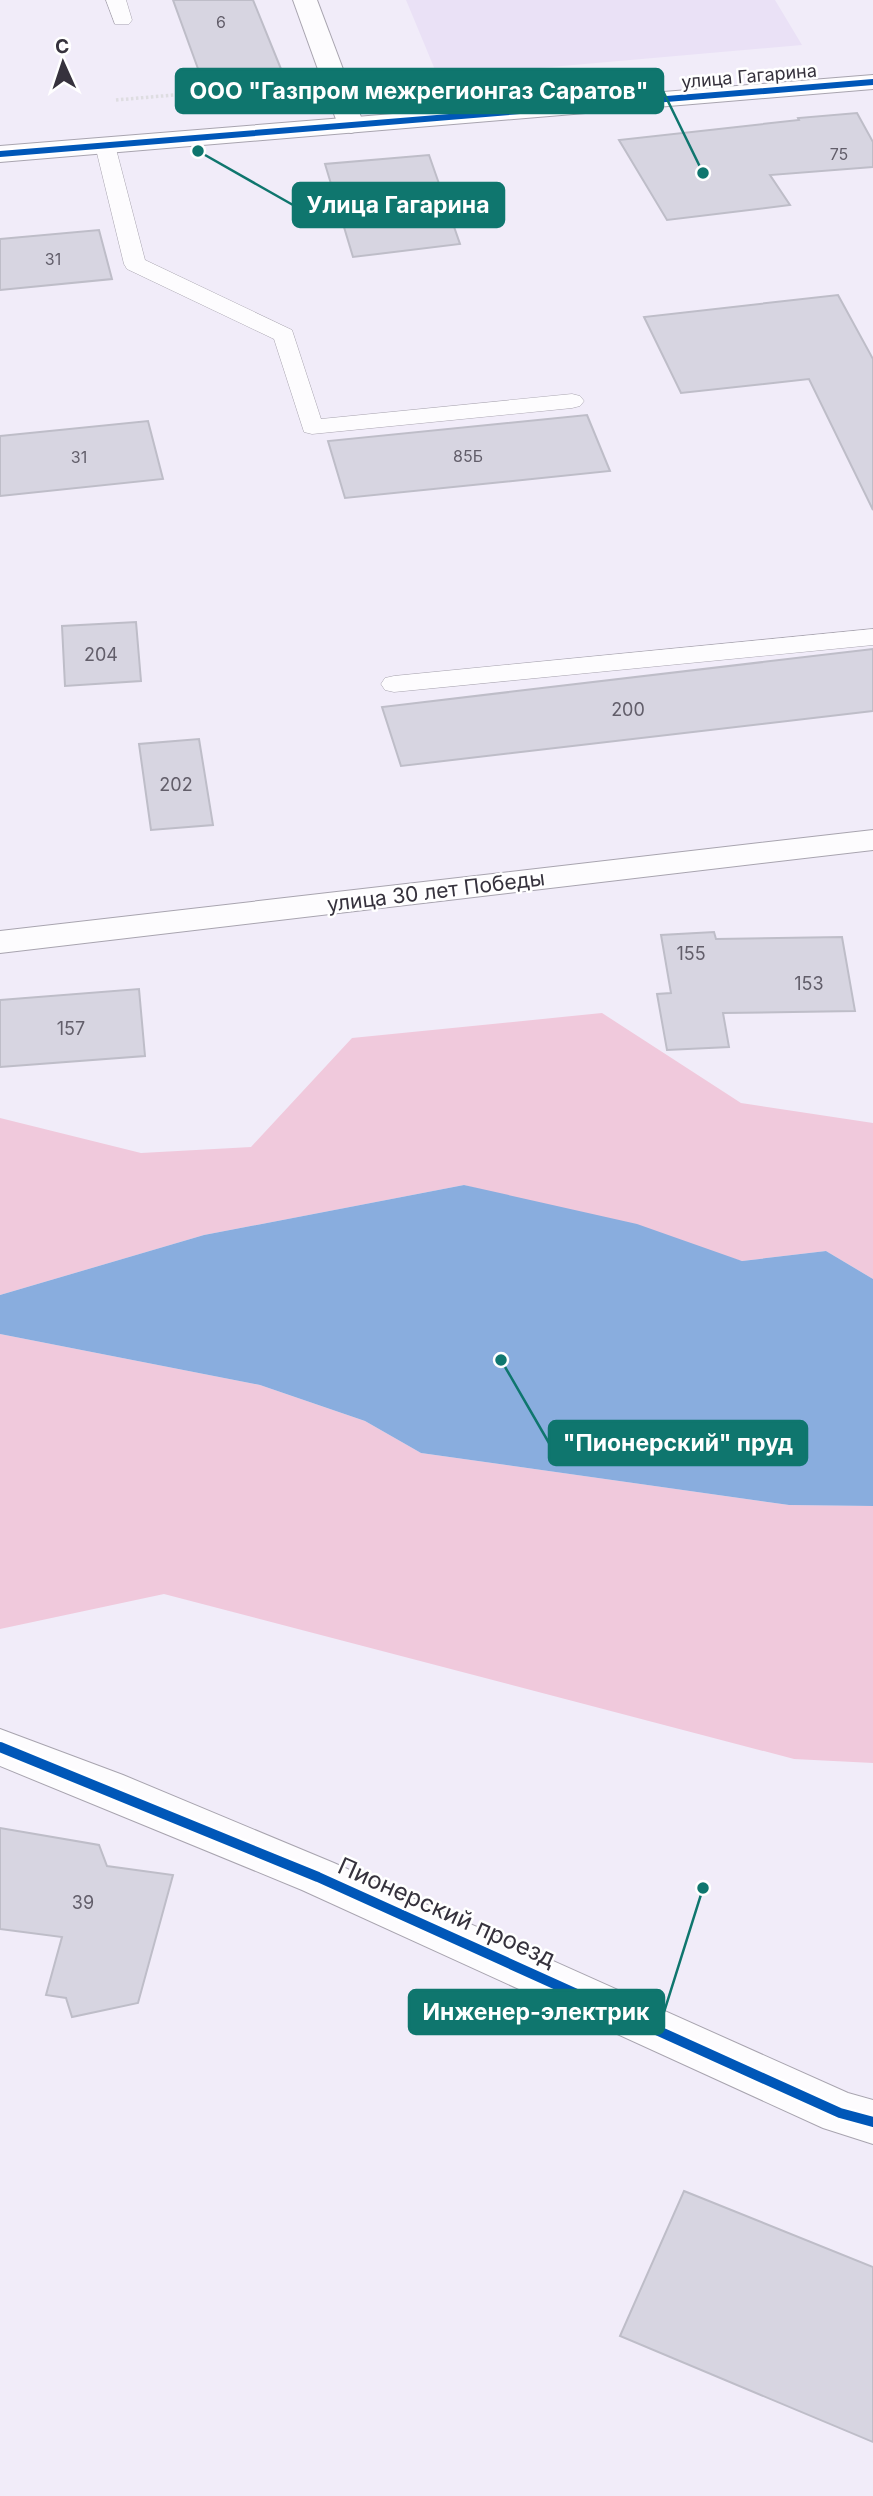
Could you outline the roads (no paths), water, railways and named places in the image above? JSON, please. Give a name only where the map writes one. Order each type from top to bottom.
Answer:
[{"type":"street","points":[[305,0],[351,125]]},
{"type":"street","name":"улица Гагарина","points":[[0,154],[873,82]]},
{"type":"street","name":"улица 30 лет Победы","points":[[0,942],[873,840]]},
{"type":"street","name":"Пионерский проезд","points":[[0,1747],[124,1794],[349,1888],[840,2113],[873,2122]]},
{"type":"lane","points":[[116,0],[122,20]]},
{"type":"lane","points":[[104,145],[135,264],[284,335],[312,427],[572,401]]},
{"type":"lane","points":[[394,684],[873,637]]},
{"type":"water","points":[[464,1185],[637,1224],[742,1261],[826,1251],[873,1279],[873,1506],[789,1505],[421,1453],[365,1421],[260,1385],[0,1334],[0,1295],[204,1235]]},
{"type":"place","name":"Улица Гагарина","points":[[198,151]]},
{"type":"place","name":"ООО \"Газпром межрегионгаз Саратов\"","points":[[703,173]]},
{"type":"place","name":"\"Пионерский\" пруд","points":[[501,1360]]},
{"type":"place","name":"Инженер-электрик","points":[[703,1888]]}]
